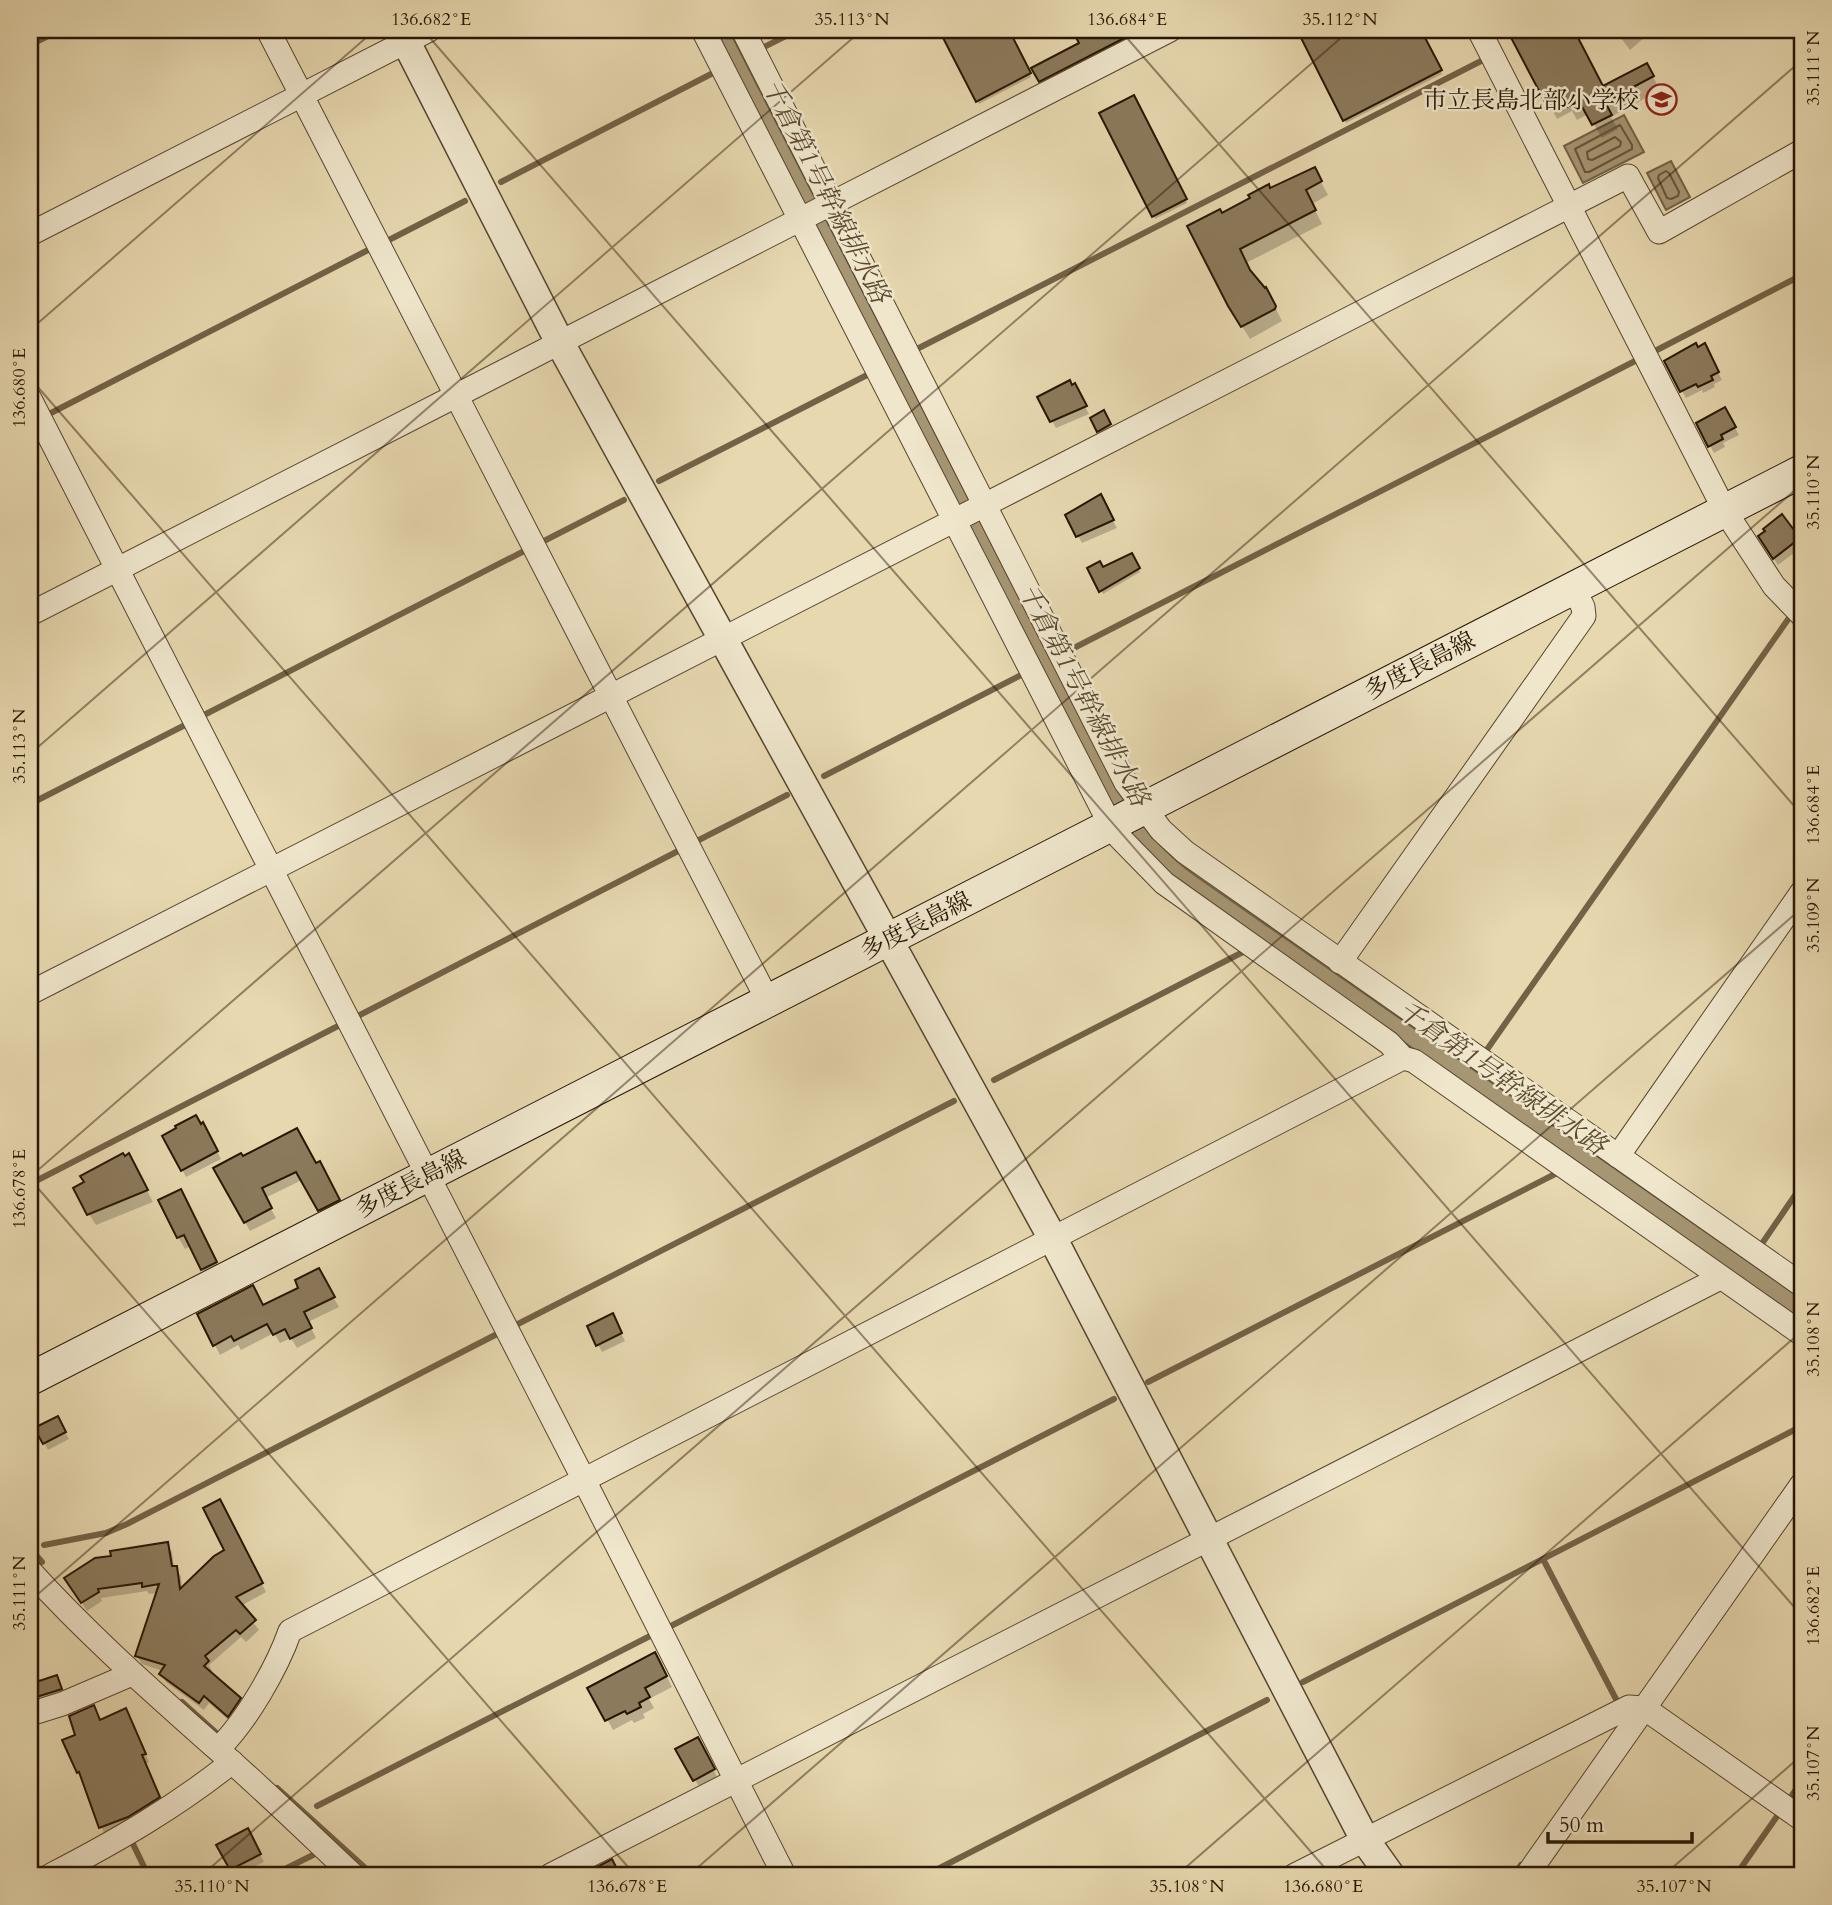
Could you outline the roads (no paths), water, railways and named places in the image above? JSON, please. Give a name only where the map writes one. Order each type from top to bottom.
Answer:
[{"type":"main road","name":"多度長島線","points":[[30,1379],[1802,471]]},
{"type":"street","points":[[268,30],[768,1001]]},
{"type":"street","points":[[704,30],[802,219],[1126,783],[1128,847],[1164,883],[1389,1043],[1404,1058],[1414,1061],[1802,1334]]},
{"type":"street","points":[[743,30],[829,205],[970,513],[1128,817],[1161,830],[1185,852],[1802,1285]]},
{"type":"street","points":[[30,614],[1170,30]]},
{"type":"street","points":[[1479,30],[1726,511],[1774,586],[1802,615]]},
{"type":"street","points":[[30,234],[302,95],[411,34],[560,343],[1054,1239],[1365,1840],[1390,1875]]},
{"type":"street","points":[[30,993],[1628,176],[1659,232],[1802,150]]},
{"type":"street","points":[[30,399],[784,1875]]},
{"type":"street","points":[[1340,962],[1584,616],[1583,607],[1573,587]]},
{"type":"street","points":[[1618,1156],[1802,892]]},
{"type":"street","points":[[51,1875],[116,1841],[198,1789],[227,1747],[283,1650],[290,1631],[1404,1058]]},
{"type":"street","points":[[551,1875],[1720,1278]]},
{"type":"street","points":[[1527,1875],[1802,1484]]},
{"type":"street","points":[[30,1572],[67,1612],[132,1674],[227,1747],[353,1875]]},
{"type":"street","points":[[30,1714],[62,1704],[132,1674]]},
{"type":"street","points":[[1296,1875],[1629,1707],[1644,1709],[1802,1819]]},
{"type":"water","points":[[712,30],[729,30],[1117,789],[1153,836],[1196,876],[1802,1299],[1802,1322],[1179,884],[1119,821]]},
{"type":"water","points":[[1624,115],[1644,152],[1583,183],[1564,146]]},
{"type":"water","points":[[1671,161],[1690,197],[1666,210],[1647,173]]},
{"type":"waterway","points":[[30,45],[60,30]]},
{"type":"waterway","points":[[760,49],[798,30]]},
{"type":"waterway","points":[[915,350],[1483,60]]},
{"type":"waterway","points":[[501,182],[717,71]]},
{"type":"waterway","points":[[385,242],[465,201]]},
{"type":"waterway","points":[[49,414],[374,247]]},
{"type":"waterway","points":[[1655,351],[1802,275]]},
{"type":"waterway","name":"千倉第1号幹線排水路","points":[[1068,651],[1637,360]]},
{"type":"waterway","points":[[659,481],[871,373]]},
{"type":"waterway","points":[[540,543],[624,500]]},
{"type":"waterway","points":[[202,716],[530,548]]},
{"type":"waterway","name":"千倉第1号幹線排水路","points":[[1486,1051],[1789,618]]},
{"type":"waterway","points":[[824,776],[1025,673]]},
{"type":"waterway","points":[[30,804],[187,724]]},
{"type":"waterway","points":[[693,843],[787,795]]},
{"type":"waterway","points":[[356,1017],[682,849]]},
{"type":"waterway","points":[[994,1080],[1243,952]]},
{"type":"waterway","points":[[30,1184],[340,1025]]},
{"type":"waterway","points":[[512,1327],[954,1101]]},
{"type":"waterway","points":[[1148,1382],[1559,1172]]},
{"type":"waterway","points":[[1761,1245],[1802,1185]]},
{"type":"waterway","points":[[44,1545],[106,1533],[127,1524],[499,1333]]},
{"type":"waterway","points":[[667,1628],[1114,1399]]},
{"type":"waterway","points":[[1303,1682],[1802,1426]]},
{"type":"waterway","points":[[30,1548],[42,1562]]},
{"type":"waterway","points":[[1543,1559],[1618,1703]]},
{"type":"waterway","points":[[317,1806],[652,1635]]},
{"type":"waterway","points":[[926,1875],[1267,1700]]},
{"type":"waterway","points":[[182,1702],[222,1738]]},
{"type":"waterway","points":[[1789,1800],[1802,1780]]},
{"type":"waterway","points":[[277,1788],[373,1875]]},
{"type":"waterway","points":[[1736,1875],[1780,1812]]},
{"type":"waterway","points":[[133,1844],[148,1875]]},
{"type":"waterway","points":[[273,1875],[313,1855]]},
{"type":"waterway","points":[[1514,1875],[1521,1865]]},
{"type":"place","name":"市立長島北部小学校","points":[[1662,100]]}]
